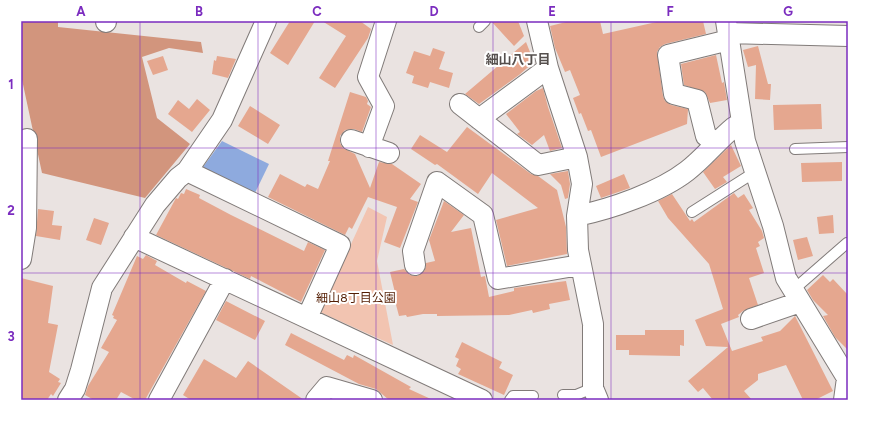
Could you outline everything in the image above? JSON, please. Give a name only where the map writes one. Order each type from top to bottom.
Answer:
[{"type":"street","points":[[68,400],[75,389],[81,370],[102,288],[156,205],[178,178],[187,171],[222,120],[266,21]]},
{"type":"street","points":[[369,147],[384,106],[368,77],[386,21]]},
{"type":"street","points":[[538,21],[548,68],[577,157],[582,184],[577,216],[578,250],[593,324],[595,394]]},
{"type":"street","points":[[716,142],[706,136],[697,100],[674,94],[668,55],[728,31],[848,36]]},
{"type":"street","points":[[728,31],[738,83],[745,140],[773,226],[786,278],[796,296],[845,365],[847,378],[844,400]]},
{"type":"street","points":[[479,119],[548,68]]},
{"type":"street","points":[[460,104],[538,165],[577,157]]},
{"type":"street","points":[[577,216],[592,213],[650,192],[687,171],[716,142],[734,127]]},
{"type":"street","points":[[21,259],[26,228],[27,139]]},
{"type":"street","points":[[351,140],[389,154]]},
{"type":"street","points":[[187,171],[340,245],[307,318]]},
{"type":"street","points":[[415,265],[413,251],[437,182],[484,215],[498,279],[580,265]]},
{"type":"street","points":[[134,237],[482,400]]},
{"type":"street","points":[[159,400],[191,344],[225,279]]},
{"type":"street","points":[[750,319],[796,296]]},
{"type":"street","points":[[316,400],[327,387],[372,400]]},
{"type":"lane","points":[[795,149],[848,147]]},
{"type":"lane","points":[[692,212],[756,172]]},
{"type":"lane","points":[[796,296],[847,242]]},
{"type":"lane","points":[[563,395],[595,394]]},
{"type":"lane","points":[[510,400],[513,396],[533,396]]},
{"type":"green space","name":"細山8丁目公園","points":[[368,207],[387,217],[377,261],[393,345],[320,312]]},
{"type":"shaded area","points":[[21,21],[58,21],[58,27],[201,42],[203,53],[169,48],[142,57],[157,118],[190,144],[145,198],[42,173],[21,75]]},
{"type":"water","points":[[222,141],[269,164],[254,195],[203,171],[203,167]]},
{"type":"building","points":[[290,21],[315,21],[288,65],[270,53]]},
{"type":"building","points":[[322,21],[360,21],[371,29],[368,38],[335,88],[319,78],[346,36]]},
{"type":"building","points":[[491,21],[518,21],[524,36],[514,46]]},
{"type":"building","points":[[570,21],[600,21],[603,34],[661,21],[703,21],[706,34],[665,44],[660,47],[657,52],[665,101],[671,105],[688,109],[687,124],[601,157],[591,130],[588,131],[573,98],[580,95],[570,70],[565,72],[555,48],[550,26]]},
{"type":"building","points":[[526,42],[534,62],[519,75],[479,104],[465,94]]},
{"type":"building","points":[[758,46],[768,84],[771,84],[770,100],[755,99],[756,65],[748,67],[743,50]]},
{"type":"building","points":[[433,48],[445,52],[439,69],[453,73],[449,88],[430,82],[428,88],[412,83],[414,76],[406,73],[414,51],[430,56]]},
{"type":"building","points":[[716,55],[722,83],[724,82],[727,100],[710,103],[705,92],[684,85],[681,64]]},
{"type":"building","points":[[163,56],[168,70],[153,75],[147,61]]},
{"type":"building","points":[[217,56],[236,59],[228,78],[212,74],[214,60],[216,61]]},
{"type":"building","points":[[543,88],[562,148],[550,151],[544,135],[532,145],[517,134],[520,132],[506,114],[536,91]]},
{"type":"building","points":[[350,92],[366,97],[368,101],[367,104],[371,107],[362,132],[354,129],[345,130],[340,136],[340,143],[343,148],[355,154],[370,188],[379,162],[392,164],[421,184],[410,199],[418,202],[400,248],[384,242],[397,207],[368,197],[352,229],[349,227],[345,235],[268,197],[280,174],[305,187],[307,184],[318,189],[330,161],[328,161]]},
{"type":"building","points":[[197,99],[210,110],[192,132],[168,114],[178,100],[189,109]]},
{"type":"building","points":[[821,104],[822,129],[774,130],[773,105]]},
{"type":"building","points":[[250,106],[280,125],[268,144],[238,126]]},
{"type":"building","points":[[467,127],[531,174],[538,176],[557,190],[566,227],[567,254],[507,266],[496,220],[538,208],[492,173],[478,194],[437,164],[435,165],[411,149],[420,135],[447,152]]},
{"type":"building","points":[[731,145],[741,166],[723,177],[727,182],[715,189],[703,172]]},
{"type":"building","points":[[842,162],[842,181],[802,182],[801,163]]},
{"type":"building","points":[[568,171],[570,184],[568,198],[565,199],[561,185],[550,174]]},
{"type":"building","points":[[624,174],[630,188],[601,198],[596,186]]},
{"type":"building","points":[[186,189],[200,195],[199,198],[231,215],[304,251],[308,242],[325,250],[301,302],[251,276],[250,279],[156,235],[176,198],[178,199],[181,193],[184,194]]},
{"type":"building","points":[[734,193],[738,198],[744,194],[753,208],[749,210],[762,231],[764,238],[758,242],[760,246],[756,248],[764,273],[749,278],[758,305],[743,311],[738,315],[739,317],[721,324],[732,351],[763,341],[761,337],[780,331],[795,316],[833,391],[815,400],[803,400],[786,365],[758,374],[758,380],[744,391],[752,400],[713,400],[703,388],[698,392],[688,381],[728,347],[706,346],[695,320],[723,309],[709,264],[668,218],[658,201],[672,194],[690,221],[692,219],[694,222]]},
{"type":"building","points":[[444,201],[464,215],[451,232],[471,228],[481,277],[485,276],[489,297],[514,291],[514,288],[566,281],[570,300],[549,304],[550,309],[533,313],[532,310],[509,315],[437,316],[437,314],[423,314],[407,317],[406,315],[399,316],[390,272],[404,269],[410,275],[417,276],[425,270],[426,263],[435,261],[429,240]]},
{"type":"building","points":[[38,209],[54,211],[52,225],[62,226],[60,240],[36,236]]},
{"type":"building","points":[[833,215],[834,233],[819,234],[817,217]]},
{"type":"building","points":[[94,218],[109,223],[101,245],[86,240]]},
{"type":"building","points":[[807,237],[813,256],[798,260],[793,240]]},
{"type":"building","points":[[146,255],[157,261],[155,265],[186,283],[187,281],[206,291],[145,400],[136,400],[121,392],[116,400],[94,400],[85,395],[88,386],[109,352],[101,348],[117,320],[113,318],[114,316],[112,315],[137,256],[143,259]]},
{"type":"building","points":[[823,275],[830,282],[833,279],[848,295],[848,350],[835,337],[823,316],[828,315],[813,300],[807,290]]},
{"type":"building","points":[[21,278],[53,286],[48,323],[58,325],[49,372],[60,379],[58,382],[61,383],[53,396],[51,394],[47,400],[21,400]]},
{"type":"building","points":[[226,301],[265,321],[255,340],[216,320]]},
{"type":"building","points":[[645,330],[684,330],[684,346],[680,345],[680,356],[629,355],[629,350],[616,350],[616,335],[645,335]]},
{"type":"building","points":[[291,333],[344,360],[347,355],[353,358],[354,355],[411,387],[409,389],[433,400],[389,400],[376,389],[359,384],[285,345]]},
{"type":"building","points":[[462,342],[502,362],[499,368],[513,375],[504,395],[458,374],[461,369],[456,366],[459,359],[455,357]]},
{"type":"building","points":[[204,359],[236,378],[248,361],[304,400],[191,400],[183,395]]},
{"type":"district","name":"細山八丁目","points":[[518,59]]}]
